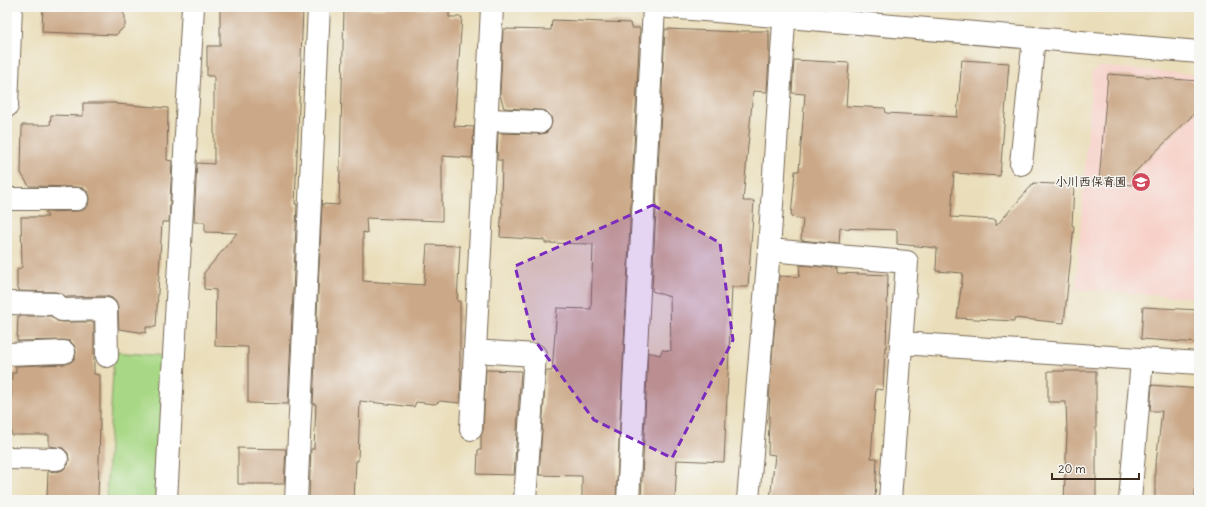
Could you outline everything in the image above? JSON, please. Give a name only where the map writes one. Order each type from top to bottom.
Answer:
[{"type":"street","points":[[166,500],[193,7]]},
{"type":"street","points":[[296,500],[319,7]]},
{"type":"street","points":[[471,429],[492,7]]},
{"type":"street","points":[[628,500],[654,7]]},
{"type":"street","points":[[668,7],[785,12],[1034,38],[1199,52]]},
{"type":"street","points":[[7,106],[10,11]]},
{"type":"street","points":[[748,500],[769,250],[785,12]]},
{"type":"street","points":[[1021,164],[1034,38]]},
{"type":"street","points":[[487,120],[540,122]]},
{"type":"street","points":[[7,199],[77,199]]},
{"type":"street","points":[[769,250],[906,262],[890,500]]},
{"type":"street","points":[[7,303],[56,304],[62,310],[106,309],[107,356]]},
{"type":"street","points":[[901,343],[1199,363]]},
{"type":"street","points":[[475,350],[535,355],[525,500]]},
{"type":"street","points":[[7,354],[64,352]]},
{"type":"street","points":[[1130,500],[1142,360]]},
{"type":"street","points":[[7,458],[56,459]]},
{"type":"highlighted area","points":[[653,205],[720,243],[733,340],[672,458],[594,420],[533,338],[515,266]]},
{"type":"shaded area","name":"小川西保育園","points":[[1098,66],[1199,75],[1199,298],[1076,289],[1092,73]]},
{"type":"green space","points":[[114,352],[166,356],[156,500],[106,500]]},
{"type":"building","points":[[43,7],[120,7],[125,16],[125,26],[116,35],[42,32]]},
{"type":"building","points":[[220,7],[277,7],[303,9],[295,204],[297,204],[288,404],[248,403],[248,347],[215,346],[216,290],[204,289],[204,273],[237,233],[205,232],[205,222],[194,222],[197,163],[214,164],[214,76],[207,76],[207,46],[220,46]]},
{"type":"building","points":[[385,7],[449,9],[449,17],[462,17],[454,126],[474,127],[472,158],[442,156],[442,221],[366,218],[367,233],[363,232],[363,281],[424,285],[427,245],[460,246],[457,301],[460,301],[460,403],[440,401],[435,404],[416,402],[414,407],[360,401],[358,461],[356,461],[354,500],[309,500],[311,449],[314,449],[316,404],[313,404],[322,204],[339,205],[344,9],[385,9]]},
{"type":"building","points":[[552,20],[630,23],[631,28],[640,28],[616,500],[582,500],[582,476],[539,475],[546,371],[552,371],[557,308],[591,309],[593,244],[545,243],[545,240],[500,237],[502,160],[497,160],[498,133],[546,133],[550,129],[552,122],[551,116],[546,111],[504,108],[500,95],[503,29],[551,30]]},
{"type":"building","points":[[665,29],[741,32],[769,31],[769,58],[767,92],[753,91],[743,201],[754,201],[748,287],[732,287],[724,462],[677,460],[675,500],[641,500],[648,352],[660,355],[662,350],[671,351],[670,297],[652,291]]},
{"type":"building","points":[[794,60],[849,63],[846,106],[885,108],[886,113],[957,117],[962,60],[1009,63],[1000,176],[954,173],[951,217],[996,220],[996,226],[1034,183],[1074,185],[1072,226],[1074,226],[1064,323],[1014,318],[1014,321],[957,318],[963,273],[936,271],[937,248],[897,244],[897,230],[840,228],[839,244],[801,240],[803,219],[791,217],[795,171],[799,171],[805,94],[792,93]]},
{"type":"building","points":[[1108,74],[1199,81],[1199,109],[1133,174],[1132,185],[1099,182]]},
{"type":"building","points":[[83,103],[116,103],[168,108],[167,160],[172,161],[169,222],[162,222],[156,327],[146,327],[146,333],[119,329],[118,308],[116,302],[112,298],[106,296],[67,297],[56,292],[19,291],[19,289],[17,289],[17,270],[22,267],[21,217],[48,217],[45,212],[83,210],[88,206],[89,199],[88,192],[83,188],[29,186],[21,173],[22,125],[50,125],[51,115],[83,116]]},
{"type":"building","points":[[800,265],[837,268],[837,273],[888,275],[883,390],[876,389],[871,458],[877,458],[875,500],[770,500],[775,455],[768,454],[770,383],[779,276],[799,277]]},
{"type":"building","points":[[1143,307],[1199,310],[1199,343],[1141,339]]},
{"type":"building","points":[[18,316],[51,316],[57,321],[62,322],[94,322],[94,374],[100,375],[98,500],[47,499],[48,471],[57,472],[63,470],[68,465],[68,453],[63,448],[49,446],[49,435],[11,435],[12,373],[16,373],[16,366],[65,364],[71,362],[75,358],[76,352],[74,345],[70,341],[17,341]]},
{"type":"building","points":[[486,370],[521,371],[514,475],[477,474],[478,450],[481,450],[481,436],[483,430]]},
{"type":"building","points":[[1048,371],[1096,371],[1096,500],[1064,500],[1067,433],[1066,402],[1048,402]]},
{"type":"building","points":[[1152,385],[1199,389],[1199,466],[1196,466],[1195,498],[1155,498],[1155,463],[1162,411],[1150,411]]},
{"type":"building","points":[[238,448],[286,449],[284,484],[238,484]]},
{"type":"place","name":"小川西保育園","points":[[1141,182]]}]
